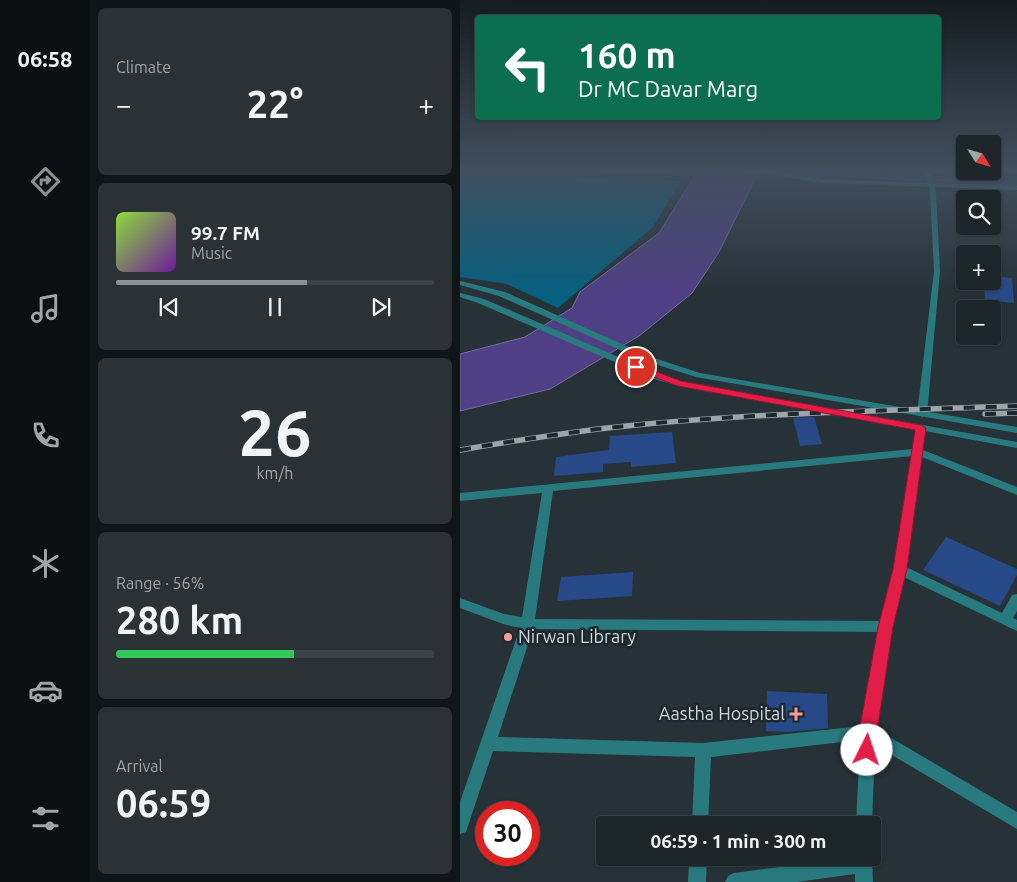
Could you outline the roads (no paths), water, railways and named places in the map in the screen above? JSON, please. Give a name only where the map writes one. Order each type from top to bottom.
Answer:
[{"type":"street","points":[[864,816],[868,732],[885,627],[900,569],[922,421],[937,272],[933,210]]},
{"type":"street","points":[[460,283],[502,294],[648,359],[699,375],[730,379],[922,421],[1017,445]]},
{"type":"street","points":[[460,295],[481,301],[531,324],[678,383],[720,392],[922,421],[1017,430]]},
{"type":"street","points":[[720,392],[730,379]]},
{"type":"street","points":[[460,497],[918,452],[1017,491]]},
{"type":"street","points":[[460,826],[528,624],[548,488]]},
{"type":"street","points":[[900,569],[1011,623],[1017,599]]},
{"type":"street","points":[[460,603],[503,619],[528,624],[885,627]]},
{"type":"street","points":[[489,744],[703,750],[868,732],[1017,821]]},
{"type":"street","points":[[700,816],[703,750]]},
{"type":"street","points":[[698,866],[698,882]]},
{"type":"street","points":[[734,882],[863,868]]},
{"type":"railway","points":[[460,450],[598,429],[702,419],[807,413],[1017,406]]},
{"type":"railway","points":[[985,414],[1017,413]]},
{"type":"place","name":"Nirwan Library","points":[[508,637]]},
{"type":"place","name":"Aastha Hospital","points":[[796,714]]}]
